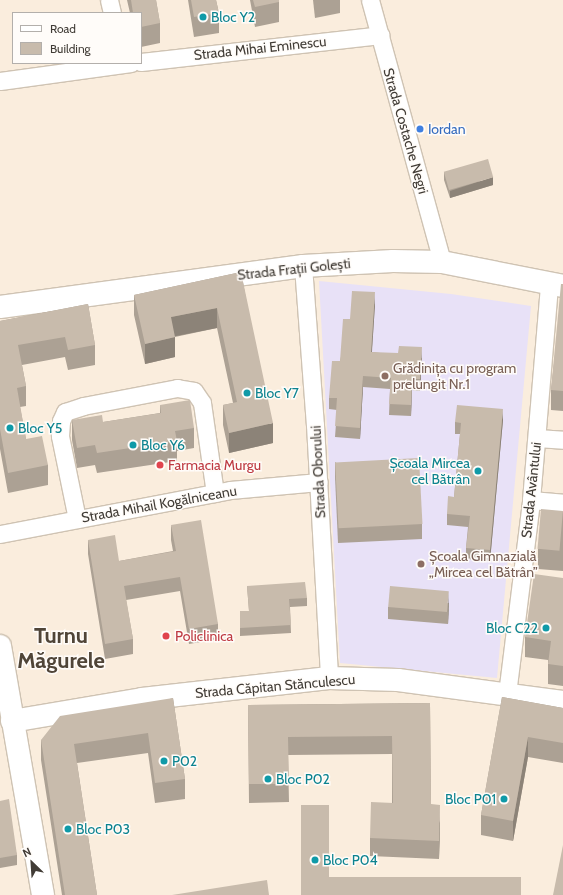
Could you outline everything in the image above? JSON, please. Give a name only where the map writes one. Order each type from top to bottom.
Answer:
[{"type":"main road","name":"Strada Frații Golești","points":[[0,307],[303,266],[393,261],[442,262],[556,285]]},
{"type":"main road","points":[[0,646],[6,723],[43,895]]},
{"type":"main road","name":"Strada Căpitan Stănculescu","points":[[6,723],[142,699],[329,678],[398,680],[563,702]]},
{"type":"street","points":[[109,0],[112,12]]},
{"type":"street","name":"Strada Costache Negri","points":[[370,0],[442,262]]},
{"type":"street","name":"Strada Mihai Eminescu","points":[[142,62],[380,35]]},
{"type":"street","points":[[0,81],[118,64]]},
{"type":"street","name":"Strada Oborului","points":[[303,266],[319,482],[329,678]]},
{"type":"street","name":"Strada Avântului","points":[[507,694],[556,285]]},
{"type":"street","points":[[77,519],[60,436],[60,421],[65,412],[83,406],[177,388],[194,392],[202,403],[215,493]]},
{"type":"street","points":[[537,438],[563,440]]},
{"type":"street","name":"Strada Mihail Kogălniceanu","points":[[0,534],[215,493],[319,482]]},
{"type":"street","points":[[531,500],[563,503]]},
{"type":"shaded area","name":"Școala Gimnazială „Mircea cel Bătrân”","points":[[319,281],[451,294],[531,306],[497,678],[340,663]]},
{"type":"building","points":[[131,0],[156,0],[160,23],[142,27],[142,12],[133,12]]},
{"type":"building","points":[[191,0],[216,0],[219,13],[194,17]]},
{"type":"building","points":[[253,0],[279,0],[279,2],[255,7]]},
{"type":"building","points":[[488,159],[493,177],[449,190],[444,172]]},
{"type":"building","name":"Bloc Y7","points":[[241,272],[273,423],[229,433],[223,405],[237,402],[217,308],[171,317],[175,337],[145,344],[134,295]]},
{"type":"building","points":[[561,284],[563,284],[563,391],[551,390]]},
{"type":"building","points":[[352,291],[375,292],[371,352],[398,353],[399,346],[422,347],[420,379],[412,379],[411,405],[389,404],[391,378],[363,376],[360,428],[335,426],[337,398],[329,398],[332,361],[340,361],[343,319],[350,319]]},
{"type":"building","points":[[88,304],[95,345],[68,350],[65,337],[18,345],[26,386],[17,388],[26,439],[42,436],[48,465],[8,473],[0,429],[0,321]]},
{"type":"building","points":[[190,400],[194,428],[175,431],[177,441],[97,453],[95,445],[77,448],[72,420],[102,415],[103,422],[161,413],[160,405]]},
{"type":"building","name":"Școala Mircea cel Bătrân","points":[[457,405],[503,409],[490,550],[466,548],[470,516],[447,514],[448,496],[454,497],[461,423],[455,422]]},
{"type":"building","points":[[419,458],[422,524],[339,528],[335,462]]},
{"type":"building","points":[[541,509],[563,511],[559,551],[538,549]]},
{"type":"building","points":[[201,520],[218,624],[189,629],[180,577],[124,586],[133,639],[105,644],[88,540],[115,535],[119,561],[176,551],[171,525]]},
{"type":"building","name":"Bloc C22","points":[[534,574],[563,578],[563,666],[548,664],[551,641],[525,637]]},
{"type":"building","points":[[305,582],[307,598],[289,599],[291,625],[240,628],[240,611],[249,611],[247,586]]},
{"type":"building","points":[[390,586],[449,591],[447,612],[388,607]]},
{"type":"building","name":"Bloc P01","points":[[502,697],[563,708],[563,743],[528,737],[513,821],[481,815]]},
{"type":"building","points":[[173,698],[185,779],[155,783],[148,733],[74,744],[97,895],[65,895],[41,740],[60,716]]},
{"type":"building","points":[[430,703],[431,804],[440,805],[439,841],[370,838],[371,802],[393,803],[392,736],[288,737],[289,784],[249,784],[248,705]]},
{"type":"building","points":[[9,799],[17,855],[0,858],[0,801]]},
{"type":"building","points":[[301,805],[329,805],[329,877],[521,877],[521,895],[301,895]]},
{"type":"building","points":[[563,845],[563,895],[553,895]]},
{"type":"building","points":[[267,880],[269,895],[172,895]]},
{"type":"place","name":"Bloc Y2","points":[[203,17]]},
{"type":"place","name":"Iordan","points":[[420,129]]},
{"type":"place","name":"Grădinița cu program prelungit Nr.1","points":[[385,376]]},
{"type":"place","name":"Bloc Y7","points":[[247,393]]},
{"type":"place","name":"Bloc Y5","points":[[10,428]]},
{"type":"place","name":"Bloc Y6","points":[[133,445]]},
{"type":"place","name":"Farmacia Murgu","points":[[160,465]]},
{"type":"place","name":"Școala Mircea cel Bătrân","points":[[478,471]]},
{"type":"place","name":"Școala Gimnazială „Mircea cel Bătrân”","points":[[421,564]]},
{"type":"place","name":"Bloc C22","points":[[546,628]]},
{"type":"place","name":"Policlinica","points":[[166,636]]},
{"type":"place","name":"P02","points":[[164,761]]},
{"type":"place","name":"Bloc P02","points":[[268,779]]},
{"type":"place","name":"Bloc P01","points":[[504,799]]},
{"type":"place","name":"Bloc P03","points":[[68,829]]},
{"type":"place","name":"Bloc P04","points":[[315,860]]},
{"type":"district","name":"Turnu Măgurele","points":[[61,648]]}]
